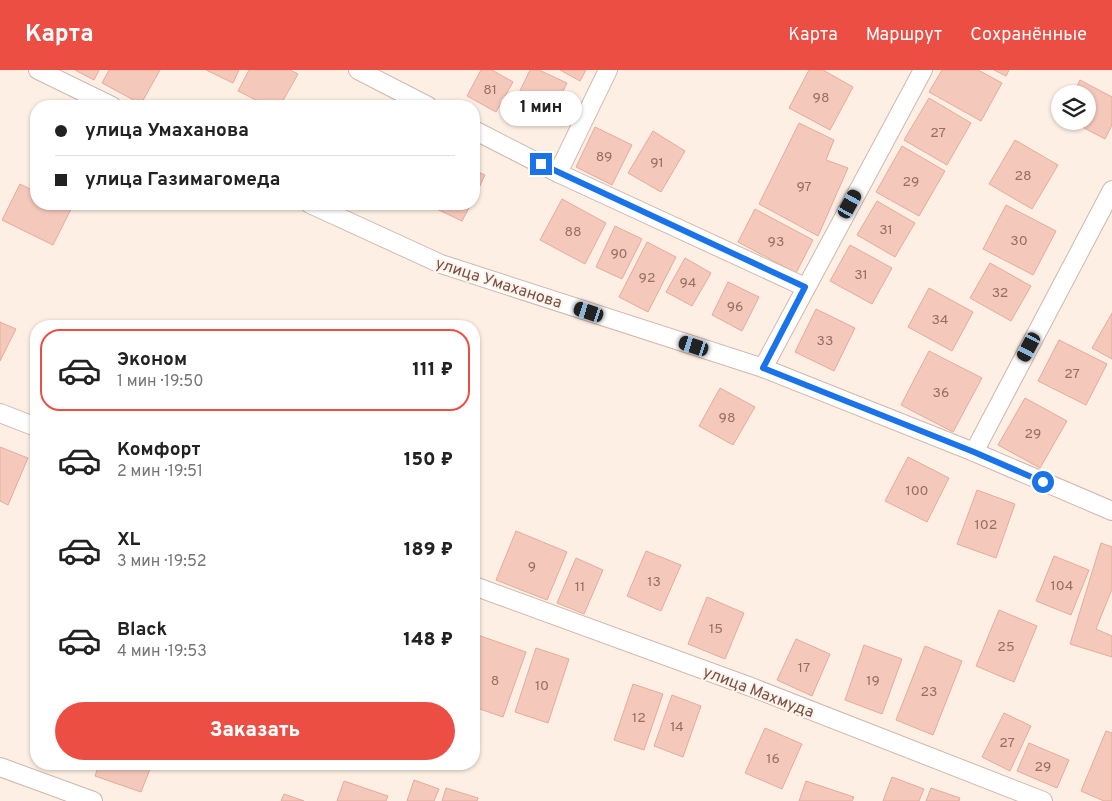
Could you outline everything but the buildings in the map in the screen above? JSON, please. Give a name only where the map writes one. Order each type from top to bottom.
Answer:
[{"type":"street","points":[[38,70],[100,100]]},
{"type":"street","points":[[358,70],[416,100]]},
{"type":"street","points":[[558,173],[608,70]]},
{"type":"street","points":[[763,368],[923,70]]},
{"type":"street","points":[[480,133],[558,173],[805,287]]},
{"type":"street","points":[[974,452],[1112,190]]},
{"type":"street","name":"улица Умаханова","points":[[323,210],[441,264],[763,368],[974,452],[1112,511]]},
{"type":"street","points":[[0,413],[30,425]]},
{"type":"street","name":"улица Махмуда","points":[[480,588],[751,687],[1043,801]]},
{"type":"street","points":[[0,770],[93,801]]},
{"type":"route","points":[[541,164],[805,287],[763,368],[974,452],[1043,482]]}]
